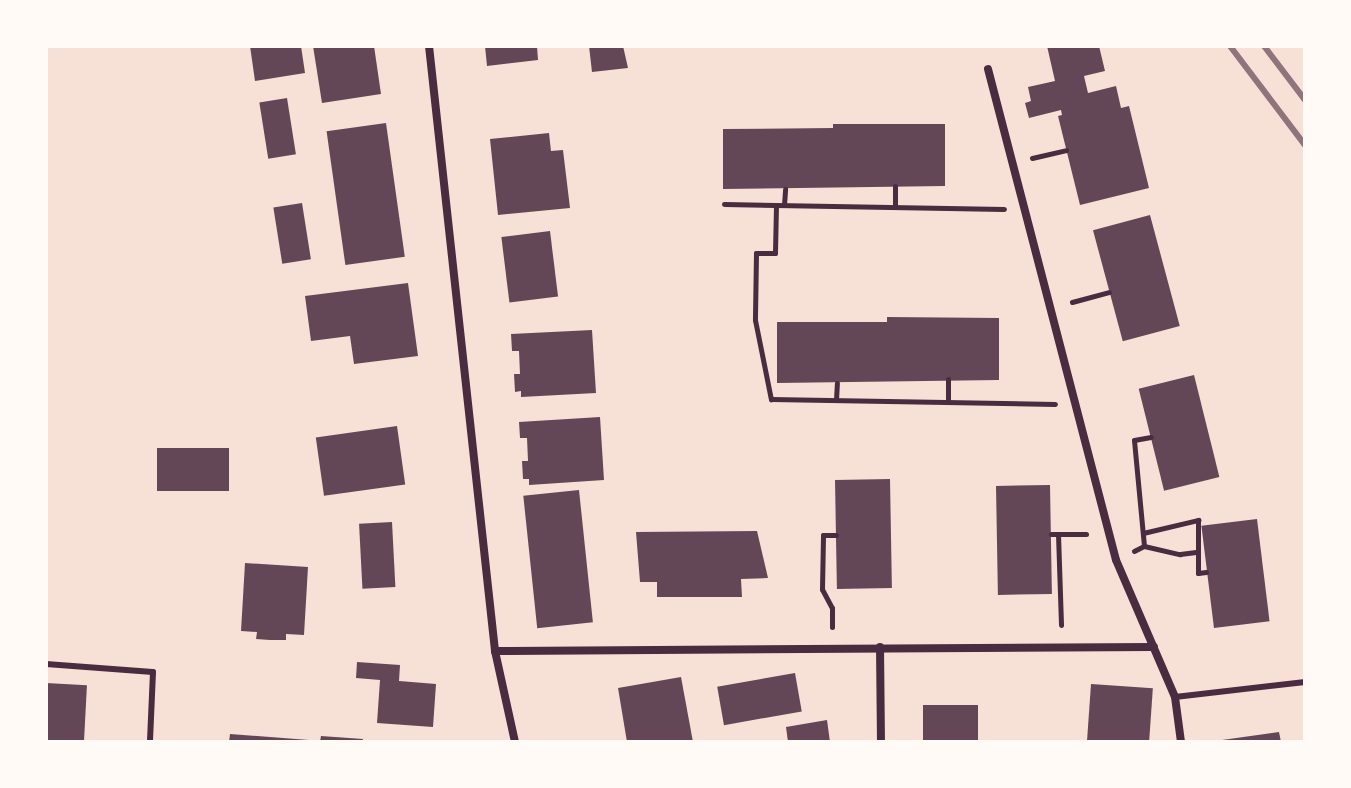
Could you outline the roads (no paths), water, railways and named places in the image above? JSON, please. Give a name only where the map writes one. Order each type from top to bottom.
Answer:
[{"type":"street","points":[[429,46],[495,651],[515,742]]},
{"type":"street","points":[[988,69],[1116,560],[1175,697],[1181,742]]},
{"type":"street","points":[[880,647],[881,742]]},
{"type":"street","points":[[495,651],[1154,647]]},
{"type":"lane","points":[[46,664],[153,672],[150,742]]},
{"type":"lane","points":[[1175,697],[1305,682]]},
{"type":"railway","points":[[1230,46],[1305,145]]},
{"type":"railway","points":[[1264,46],[1305,100]]}]
